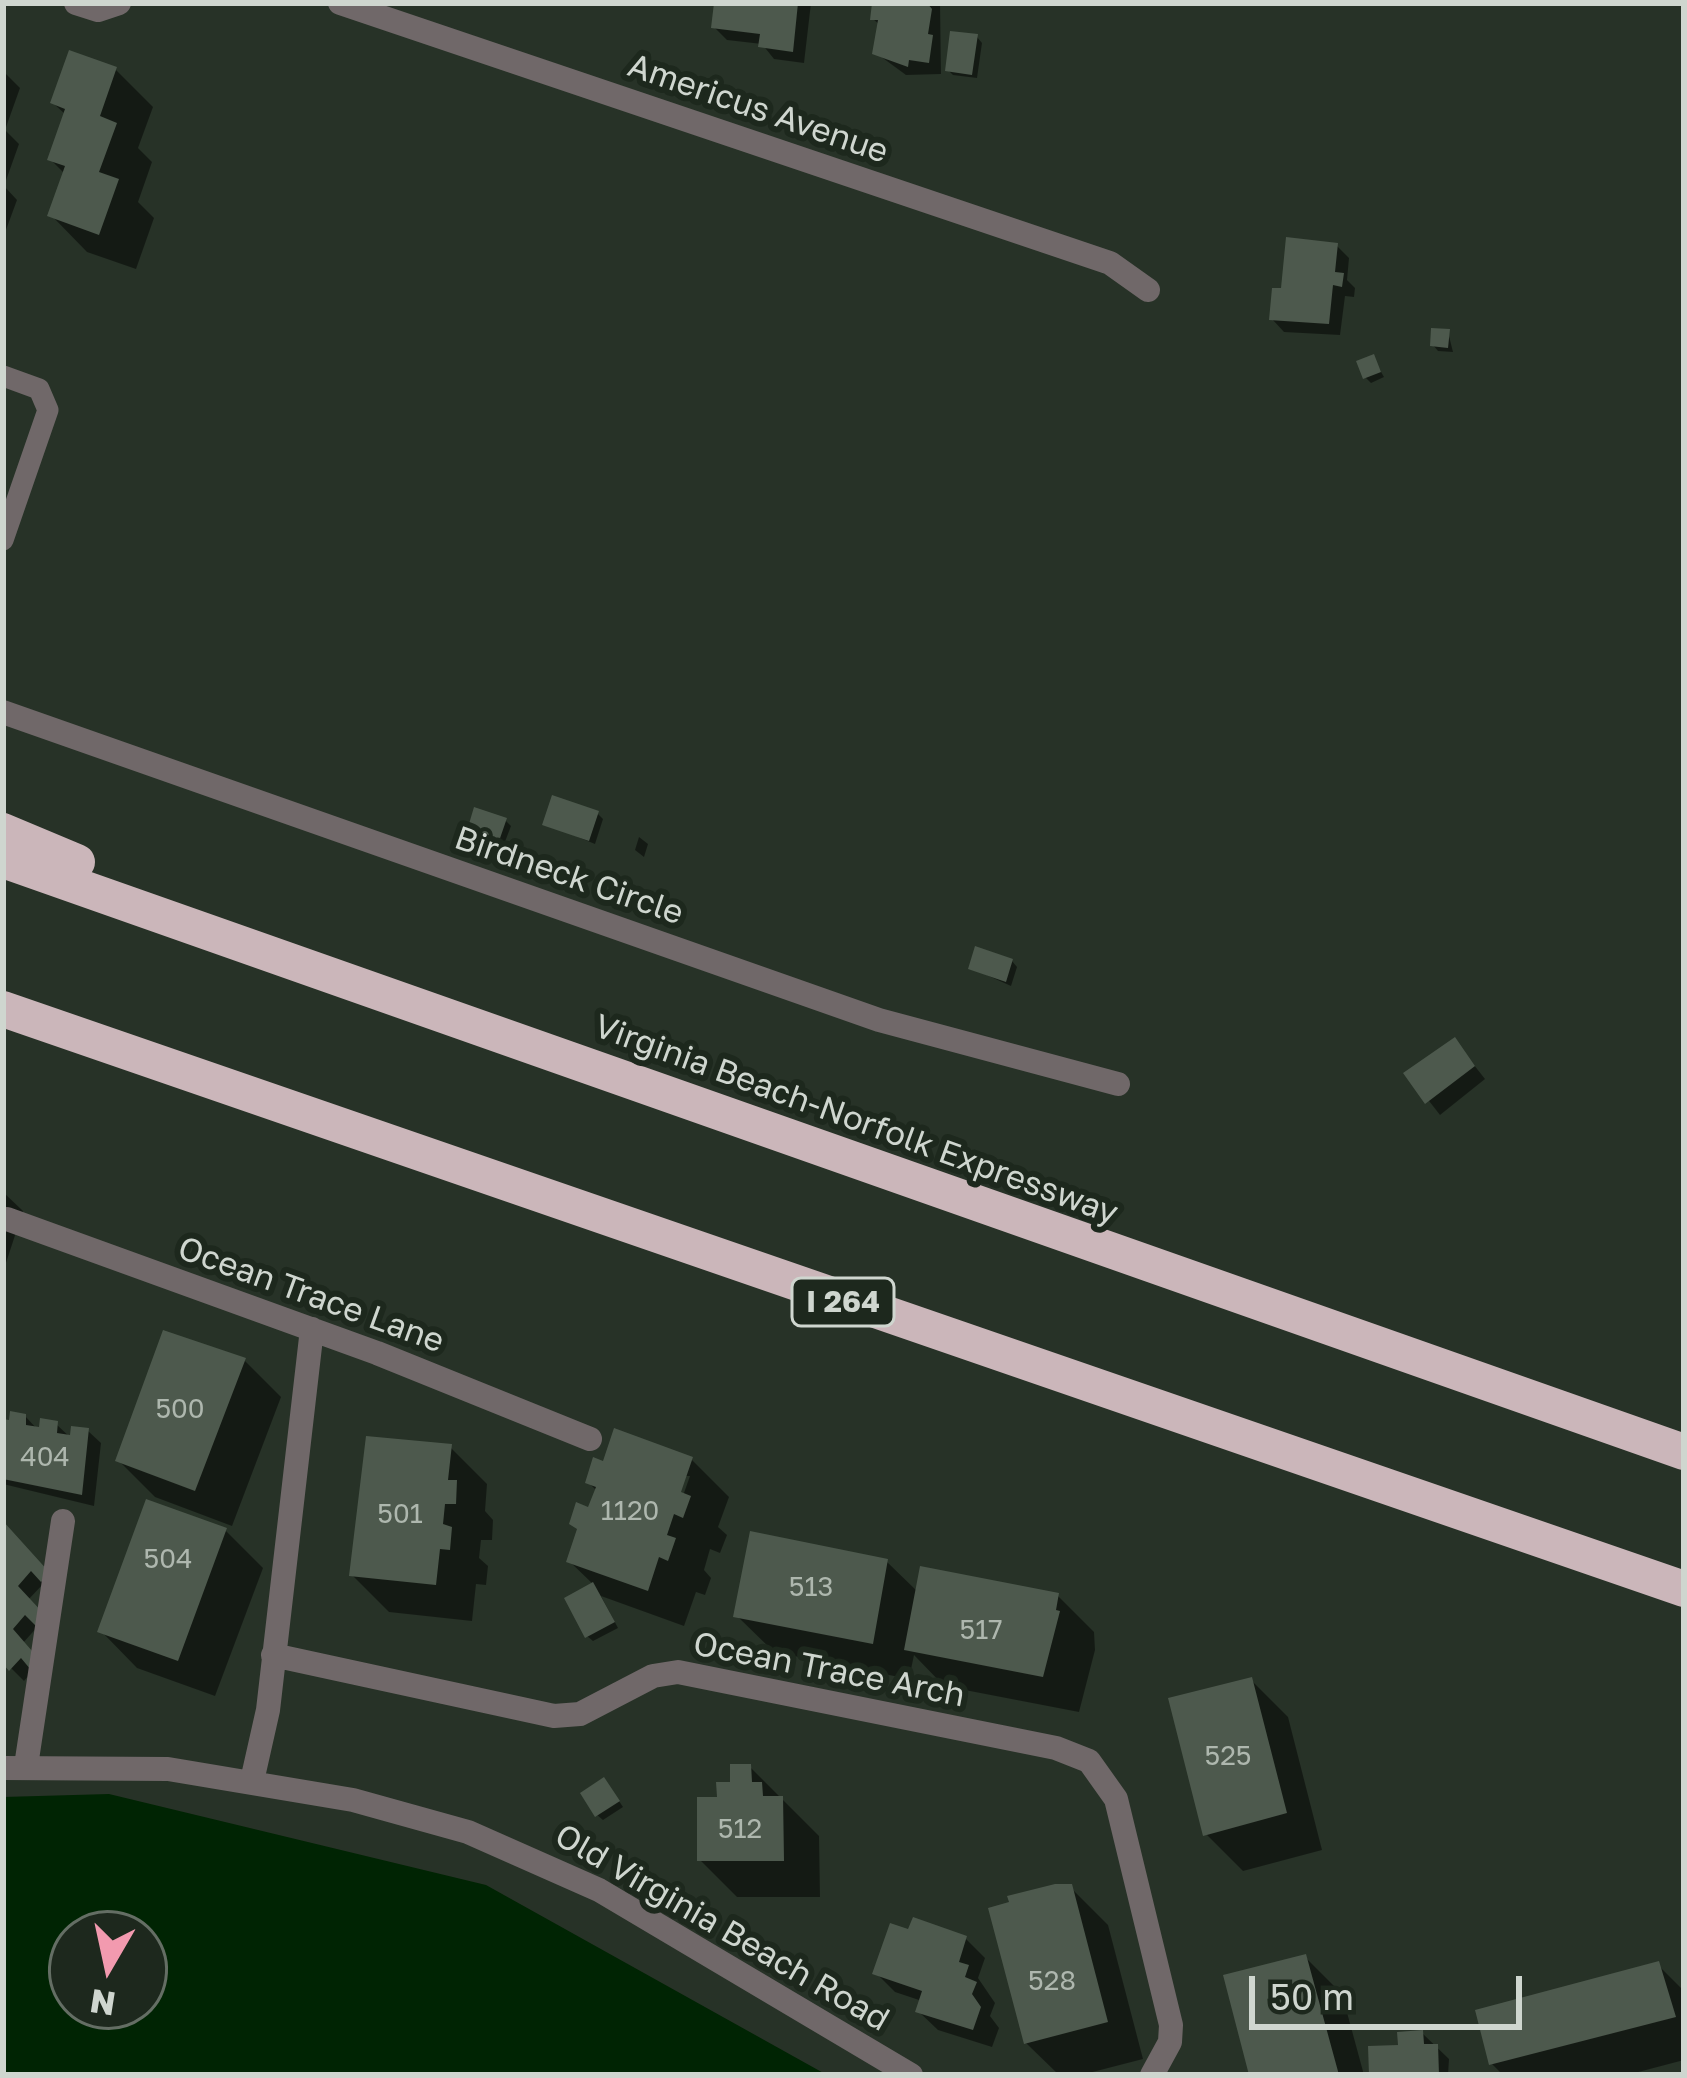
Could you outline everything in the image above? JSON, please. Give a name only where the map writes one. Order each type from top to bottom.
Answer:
[{"type":"highway","points":[[3,831],[373,988]]},
{"type":"highway","name":"Virginia Beach-Norfolk Expressway","points":[[3,860],[1684,1452]]},
{"type":"highway","name":"I 264","points":[[3,1009],[1684,1589]]},
{"type":"street","points":[[76,3],[98,10],[119,3]]},
{"type":"street","name":"Americus Avenue","points":[[340,3],[1110,262],[1148,290]]},
{"type":"street","name":"Birdneck Circle","points":[[3,712],[879,1020],[1118,1084]]},
{"type":"street","name":"Ocean Trace Lane","points":[[7,1219],[312,1329],[590,1438]]},
{"type":"street","points":[[252,1781],[274,1655],[312,1329]]},
{"type":"street","points":[[15,1767],[63,1521]]},
{"type":"street","name":"Ocean Trace Arch","points":[[274,1655],[554,1716],[580,1714],[653,1676],[678,1672],[1056,1748],[1089,1761],[1116,1799],[1171,2025],[1170,2042],[1152,2075]]},
{"type":"street","name":"Old Virginia Beach Road","points":[[15,1767],[131,1767],[252,1781],[376,1807],[527,1855],[776,1990],[911,2075]]},
{"type":"lane","points":[[3,376],[39,389],[48,410],[3,540]]},
{"type":"shaded area","points":[[109,1794],[486,1885],[827,2075],[3,2075],[3,1797]]},
{"type":"building","points":[[714,3],[798,3],[793,52],[758,47],[760,34],[711,28]]},
{"type":"building","points":[[872,3],[927,3],[932,9],[928,34],[933,35],[929,63],[909,60],[908,67],[872,54],[878,20],[870,20]]},
{"type":"building","points":[[950,31],[978,34],[972,75],[945,71]]},
{"type":"building","points":[[69,50],[117,67],[100,116],[117,123],[99,172],[119,179],[99,235],[47,216],[65,166],[47,160],[65,109],[50,103]]},
{"type":"building","points":[[1286,237],[1338,243],[1335,272],[1344,273],[1342,287],[1333,285],[1329,324],[1269,320],[1272,288],[1281,288]]},
{"type":"building","points":[[1431,328],[1450,329],[1448,348],[1430,346]]},
{"type":"building","points":[[1374,354],[1381,372],[1363,379],[1356,361]]},
{"type":"building","points":[[552,795],[599,811],[589,841],[542,825]]},
{"type":"building","points":[[474,807],[507,818],[498,844],[466,834]]},
{"type":"building","points":[[975,946],[1013,959],[1006,982],[968,969]]},
{"type":"building","points":[[1455,1037],[1475,1066],[1425,1104],[1403,1073]]},
{"type":"building","points":[[163,1330],[246,1358],[195,1491],[115,1461]]},
{"type":"building","points":[[10,1411],[26,1414],[26,1425],[39,1427],[40,1418],[58,1421],[57,1433],[70,1435],[71,1426],[89,1428],[82,1495],[3,1479],[3,1419],[9,1420]]},
{"type":"building","points":[[614,1428],[693,1457],[681,1492],[691,1496],[683,1518],[674,1514],[667,1535],[676,1538],[668,1561],[659,1557],[648,1591],[566,1562],[577,1529],[569,1524],[576,1502],[588,1507],[596,1487],[585,1483],[593,1457],[603,1461]]},
{"type":"building","points":[[366,1436],[452,1444],[448,1480],[457,1480],[456,1504],[445,1504],[443,1524],[452,1527],[450,1550],[440,1549],[436,1585],[349,1576]]},
{"type":"building","points":[[146,1499],[227,1528],[178,1661],[97,1632]]},
{"type":"building","points":[[3,1521],[50,1573],[41,1582],[31,1571],[18,1586],[45,1615],[36,1626],[25,1615],[13,1629],[39,1659],[31,1670],[21,1658],[9,1671],[3,1664]]},
{"type":"building","points":[[750,1531],[888,1559],[873,1644],[733,1617]]},
{"type":"building","points":[[920,1566],[1059,1593],[1056,1610],[1060,1611],[1043,1677],[904,1650]]},
{"type":"building","points":[[593,1582],[615,1622],[585,1638],[564,1598]]},
{"type":"building","points":[[1252,1677],[1287,1813],[1203,1836],[1168,1698]]},
{"type":"building","points":[[730,1764],[751,1764],[752,1782],[762,1782],[763,1796],[783,1796],[784,1861],[697,1861],[697,1797],[717,1797],[716,1782],[730,1782]]},
{"type":"building","points":[[604,1777],[620,1801],[595,1817],[580,1793]]},
{"type":"building","points":[[1072,1884],[1108,2022],[1024,2044],[988,1908],[1009,1902],[1007,1896]]},
{"type":"building","points":[[913,1917],[967,1936],[959,1962],[969,1965],[965,1977],[977,1982],[972,1994],[981,2007],[973,2030],[915,2012],[922,1991],[872,1974],[890,1923],[908,1929]]},
{"type":"building","points":[[1306,1954],[1339,2075],[1249,2075],[1223,1975]]},
{"type":"building","points":[[1659,1961],[1676,2017],[1489,2065],[1475,2010]]},
{"type":"building","points":[[1423,2030],[1424,2044],[1438,2044],[1439,2075],[1369,2075],[1368,2046],[1398,2045],[1397,2032]]}]
